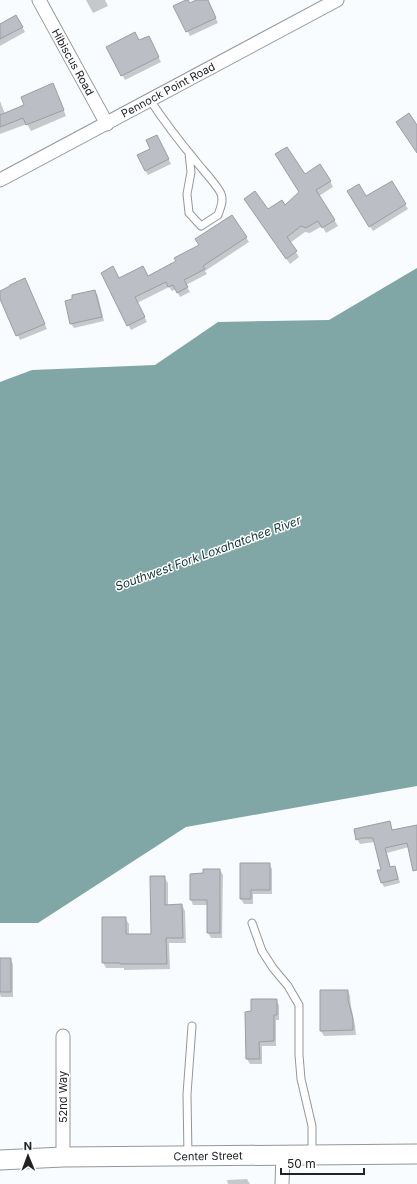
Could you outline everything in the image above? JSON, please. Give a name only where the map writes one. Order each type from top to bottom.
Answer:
[{"type":"street","name":"Hibiscus Road","points":[[38,0],[107,124]]},
{"type":"street","name":"Pennock Point Road","points":[[0,180],[337,0]]},
{"type":"street","name":"52nd Way","points":[[63,1036],[63,1157]]},
{"type":"street","name":"Center Street","points":[[0,1160],[63,1157],[188,1156],[283,1170],[312,1154],[417,1154]]},
{"type":"lane","points":[[150,100],[177,138],[189,153],[221,194],[222,203],[218,215],[201,226],[189,213],[187,194],[191,172],[189,153]]},
{"type":"lane","points":[[252,922],[262,951],[273,968],[288,986],[299,1004],[299,1055],[302,1079],[312,1126],[312,1154]]},
{"type":"lane","points":[[188,1156],[187,1094],[192,1026]]},
{"type":"water","name":"Southwest Fork Loxahatchee River","points":[[417,268],[417,786],[186,827],[38,923],[0,923],[0,382],[32,370],[155,365],[218,322],[329,320]]},
{"type":"building","points":[[186,0],[190,3],[196,0],[208,0],[216,18],[186,32],[173,6]]},
{"type":"building","points":[[16,15],[23,27],[0,39],[0,24]]},
{"type":"building","points":[[135,32],[139,40],[149,36],[159,57],[121,76],[106,47]]},
{"type":"building","points":[[53,83],[64,110],[26,125],[23,118],[0,127],[0,115],[24,105],[21,97]]},
{"type":"building","points":[[409,113],[417,125],[417,153],[396,122]]},
{"type":"building","points":[[157,135],[169,159],[145,171],[137,155],[150,149],[146,140]]},
{"type":"building","points":[[287,147],[305,174],[320,164],[331,181],[316,190],[335,220],[322,228],[318,221],[306,228],[301,226],[287,237],[297,251],[286,259],[244,199],[255,191],[268,209],[282,200],[285,205],[299,192],[275,154]]},
{"type":"building","points":[[392,181],[406,204],[369,227],[347,191],[359,184],[366,196]]},
{"type":"building","points":[[232,215],[247,237],[203,266],[205,269],[184,280],[188,287],[177,293],[173,285],[168,287],[166,282],[135,297],[145,317],[127,326],[101,273],[113,266],[119,278],[143,266],[148,276],[176,261],[174,258],[199,245],[195,239]]},
{"type":"building","points":[[25,278],[45,324],[16,336],[0,299],[0,291]]},
{"type":"building","points":[[95,290],[102,317],[70,324],[65,301],[72,299],[72,295]]},
{"type":"building","points":[[390,821],[392,830],[417,825],[417,870],[413,871],[407,843],[385,848],[390,867],[395,866],[398,879],[381,883],[377,870],[381,870],[373,838],[362,838],[356,840],[354,829]]},
{"type":"building","points":[[240,863],[270,863],[270,890],[251,890],[251,899],[240,899]]},
{"type":"building","points":[[203,869],[220,869],[220,933],[207,933],[207,900],[190,900],[190,874],[203,873]]},
{"type":"building","points":[[150,876],[165,876],[165,905],[182,904],[183,938],[166,938],[167,964],[102,963],[102,917],[126,917],[126,934],[151,934]]},
{"type":"building","points":[[0,958],[11,958],[11,992],[0,992]]},
{"type":"building","points":[[320,990],[348,990],[348,1000],[353,1019],[353,1030],[320,1031]]},
{"type":"building","points":[[251,999],[277,999],[277,1015],[274,1015],[274,1041],[259,1042],[260,1059],[246,1059],[245,1012],[251,1011]]}]
